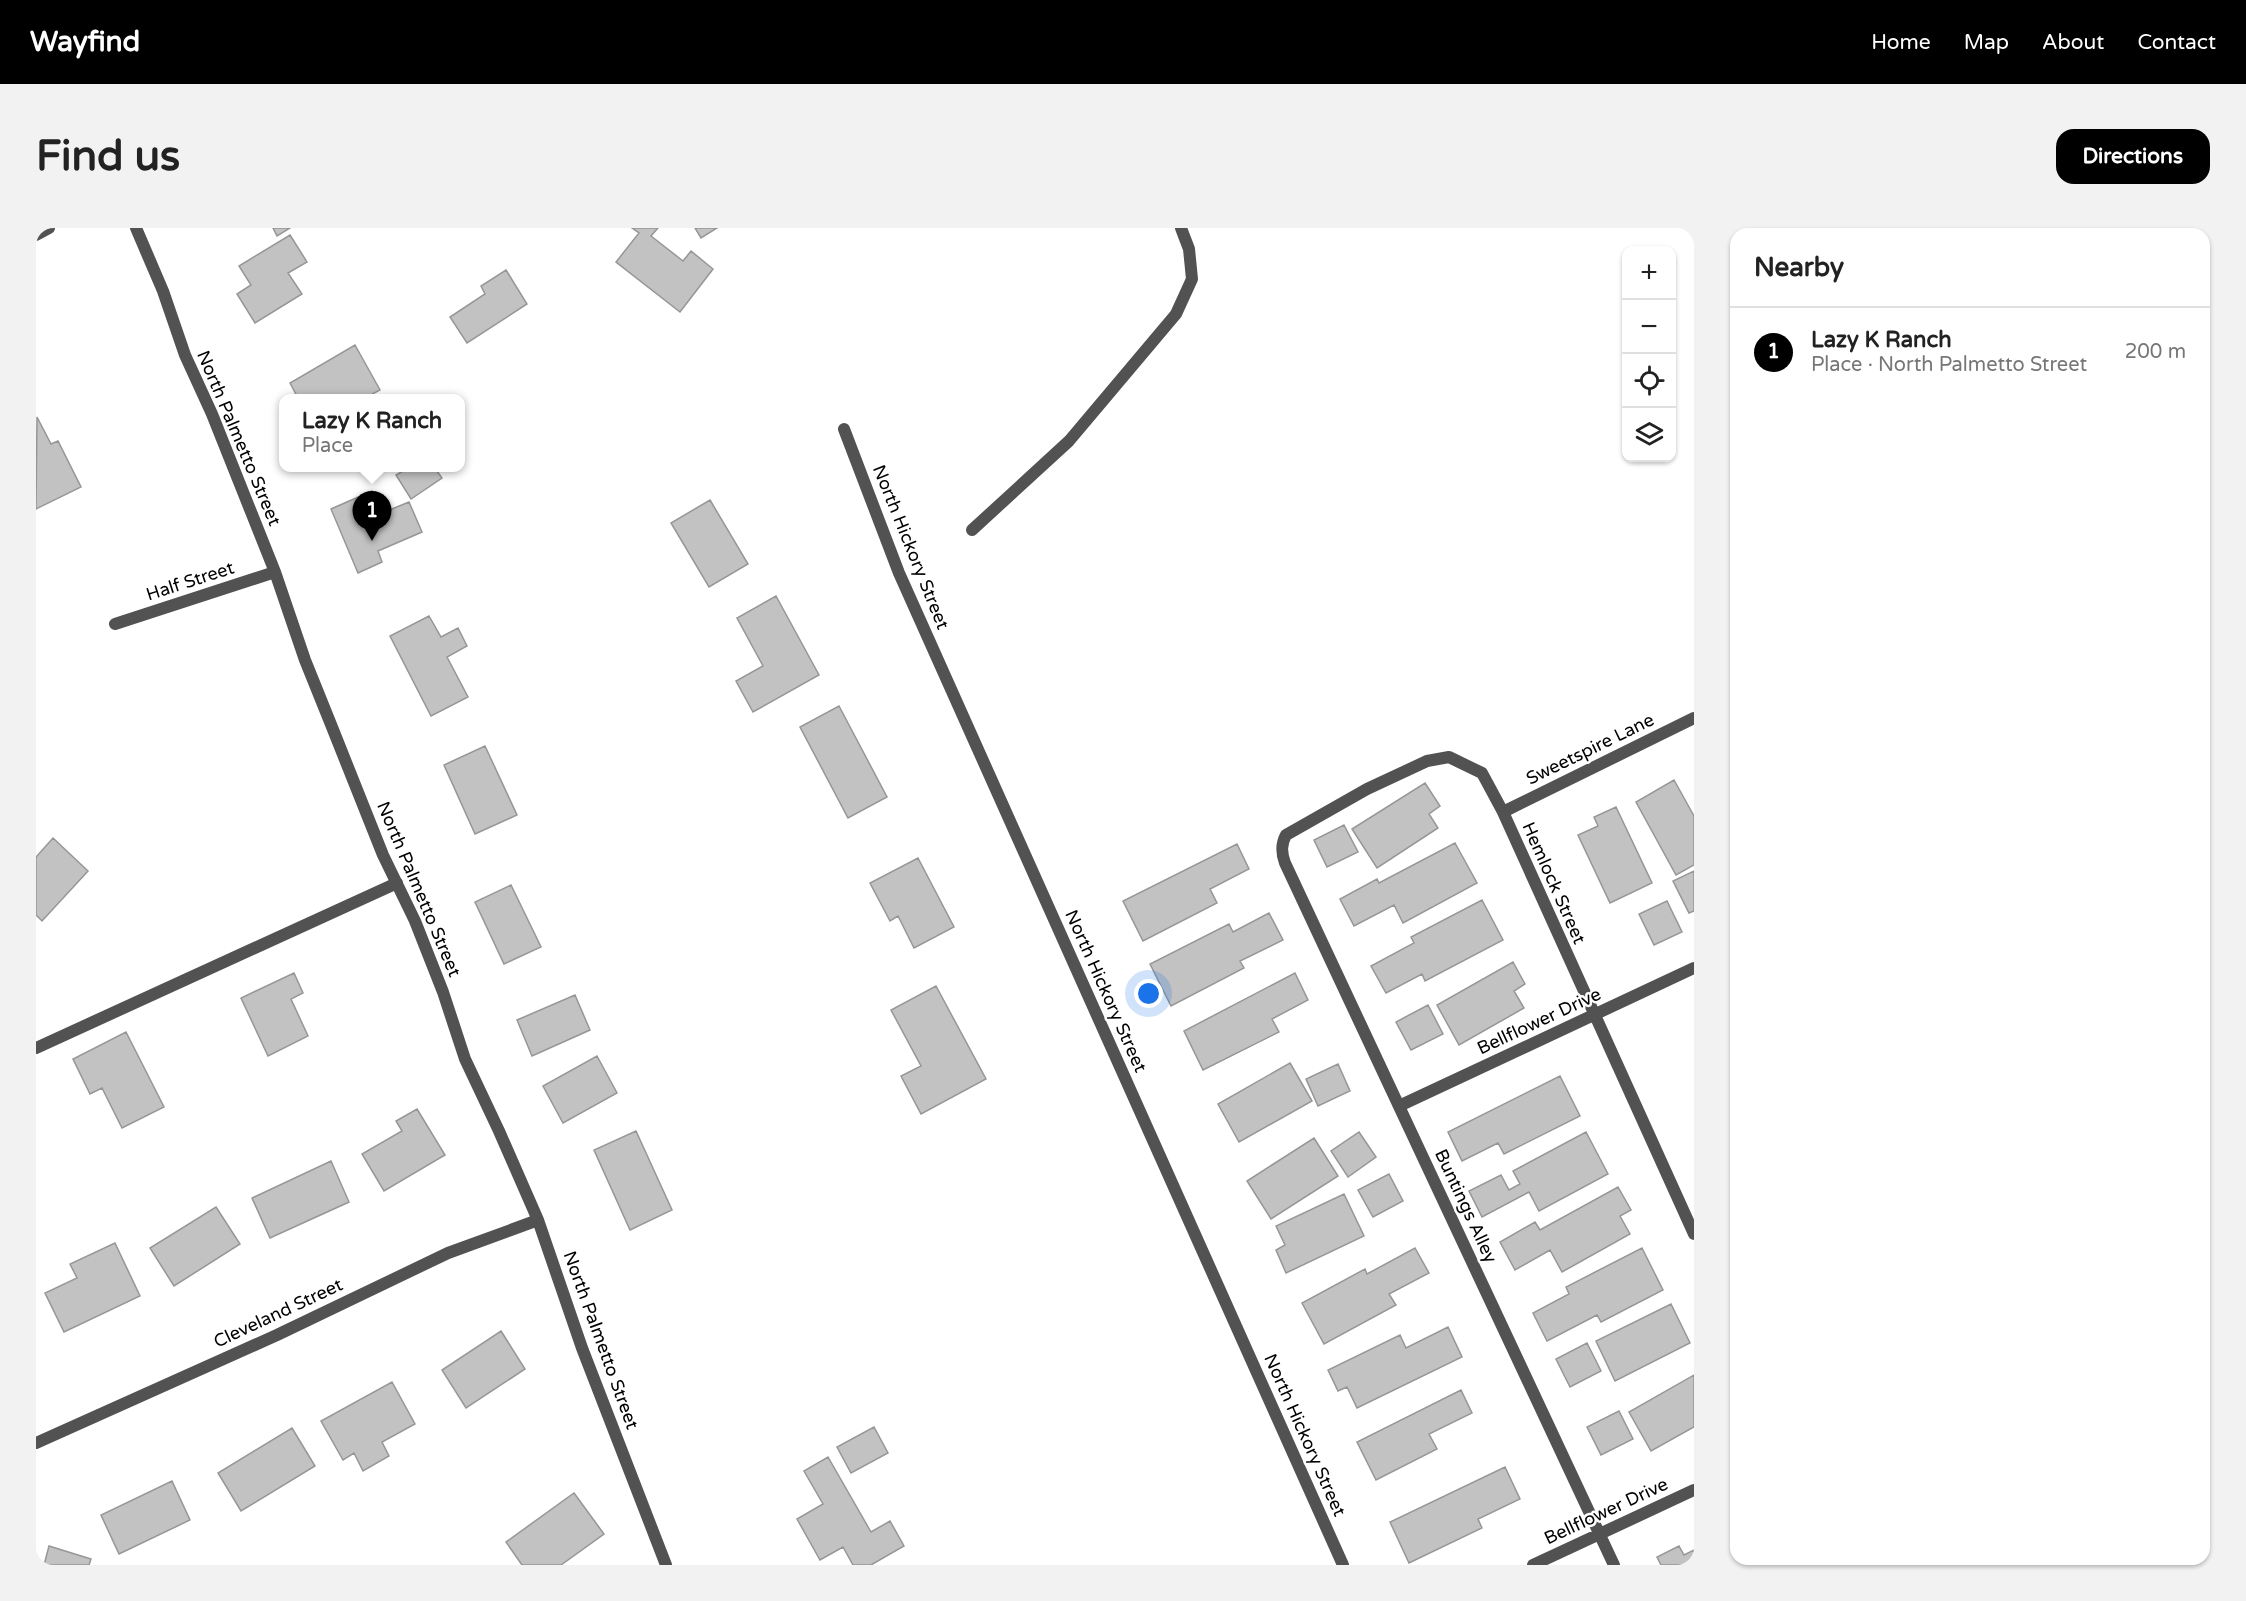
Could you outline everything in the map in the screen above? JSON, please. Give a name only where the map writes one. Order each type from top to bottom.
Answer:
[{"type":"street","points":[[36,235],[50,228]]},
{"type":"street","name":"North Palmetto Street","points":[[136,228],[163,291],[184,355],[212,414],[275,572],[309,670],[383,855],[415,921],[443,992],[465,1059],[538,1220],[582,1348],[666,1565]]},
{"type":"street","points":[[972,530],[1069,441],[1176,314],[1192,279],[1190,249],[1181,228]]},
{"type":"street","name":"North Hickory Street","points":[[844,429],[899,573],[1343,1565]]},
{"type":"street","name":"Half Street","points":[[116,624],[275,572]]},
{"type":"street","name":"Sweetspire Lane","points":[[1503,812],[1694,718]]},
{"type":"street","name":"Hemlock Street","points":[[1285,863],[1282,855],[1282,842],[1286,835],[1366,789],[1427,761],[1449,757],[1482,773],[1503,812],[1595,1015],[1689,1211],[1694,1234]]},
{"type":"street","name":"Buntings Alley","points":[[1285,863],[1614,1565]]},
{"type":"street","points":[[36,1048],[397,883]]},
{"type":"street","name":"Bellflower Drive","points":[[1399,1106],[1694,968]]},
{"type":"street","name":"Cleveland Street","points":[[36,1443],[277,1335],[448,1253],[538,1220]]},
{"type":"street","name":"Bellflower Drive","points":[[1533,1565],[1694,1490]]},
{"type":"building","points":[[273,228],[290,228],[277,236]]},
{"type":"building","points":[[632,228],[658,228],[651,236],[683,261],[691,251],[713,269],[680,312],[616,262],[639,233]]},
{"type":"building","points":[[695,228],[717,228],[701,238]]},
{"type":"building","points":[[290,235],[307,262],[288,273],[302,294],[255,323],[237,294],[251,285],[239,266]]},
{"type":"building","points":[[506,270],[527,304],[467,343],[450,317],[485,294],[481,286]]},
{"type":"building","points":[[355,345],[380,390],[372,394],[296,394],[290,383]]},
{"type":"building","points":[[37,417],[51,444],[58,441],[81,487],[36,509]]},
{"type":"building","points":[[401,472],[438,472],[442,478],[411,499],[396,475]]},
{"type":"building","points":[[372,491],[382,513],[409,502],[422,532],[378,551],[382,562],[358,573],[331,509]]},
{"type":"building","points":[[710,500],[748,564],[709,587],[671,523]]},
{"type":"building","points":[[776,596],[819,675],[753,712],[736,681],[763,666],[737,618]]},
{"type":"building","points":[[429,616],[441,637],[458,628],[467,646],[447,657],[468,697],[431,716],[390,636]]},
{"type":"building","points":[[839,706],[887,797],[848,818],[800,727]]},
{"type":"building","points":[[485,746],[517,815],[475,834],[444,765]]},
{"type":"building","points":[[1674,780],[1694,816],[1694,865],[1676,875],[1636,802]]},
{"type":"building","points":[[1425,783],[1440,806],[1429,814],[1438,828],[1377,868],[1352,829]]},
{"type":"building","points":[[1616,807],[1652,883],[1610,903],[1578,835],[1598,826],[1594,817]]},
{"type":"building","points":[[1344,825],[1358,852],[1327,867],[1314,840]]},
{"type":"building","points":[[53,838],[88,871],[42,921],[36,915],[36,857]]},
{"type":"building","points":[[1455,843],[1477,883],[1403,923],[1394,905],[1354,926],[1340,899],[1377,879],[1379,883]]},
{"type":"building","points":[[1237,844],[1249,869],[1210,889],[1217,903],[1143,941],[1123,901]]},
{"type":"building","points":[[918,858],[954,927],[914,948],[898,916],[890,921],[870,883]]},
{"type":"building","points":[[1694,871],[1694,911],[1689,913],[1673,881]]},
{"type":"building","points":[[511,885],[541,947],[504,964],[475,902]]},
{"type":"building","points":[[1482,900],[1503,940],[1425,981],[1422,974],[1386,993],[1371,966],[1414,943],[1411,937]]},
{"type":"building","points":[[1667,901],[1682,932],[1654,945],[1639,914]]},
{"type":"building","points":[[1269,913],[1283,940],[1240,961],[1244,968],[1171,1006],[1150,964],[1229,924],[1233,932]]},
{"type":"building","points":[[1513,962],[1525,984],[1514,991],[1524,1008],[1459,1045],[1437,1005]]},
{"type":"building","points":[[294,973],[303,993],[291,999],[308,1036],[268,1056],[241,998]]},
{"type":"building","points":[[1295,973],[1308,1000],[1272,1019],[1279,1032],[1203,1070],[1184,1031]]},
{"type":"building","points":[[936,986],[986,1079],[921,1114],[901,1076],[921,1066],[891,1010]]},
{"type":"building","points":[[575,995],[590,1030],[532,1056],[517,1020]]},
{"type":"building","points":[[1428,1005],[1443,1034],[1411,1050],[1396,1022]]},
{"type":"building","points":[[126,1032],[164,1107],[122,1128],[102,1088],[90,1094],[73,1059]]},
{"type":"building","points":[[597,1056],[617,1093],[563,1123],[543,1086]]},
{"type":"building","points":[[1290,1063],[1312,1101],[1239,1142],[1218,1104]]},
{"type":"building","points":[[1338,1064],[1350,1091],[1318,1106],[1306,1079]]},
{"type":"building","points":[[1560,1076],[1580,1116],[1504,1154],[1498,1143],[1462,1161],[1448,1132]]},
{"type":"building","points":[[417,1109],[445,1155],[384,1191],[362,1154],[402,1131],[396,1121]]},
{"type":"building","points":[[636,1131],[672,1210],[630,1230],[594,1150]]},
{"type":"building","points":[[1359,1132],[1376,1157],[1348,1177],[1331,1151]]},
{"type":"building","points":[[1586,1132],[1608,1174],[1539,1211],[1529,1192],[1482,1217],[1469,1191],[1501,1175],[1509,1190],[1520,1184],[1513,1171]]},
{"type":"building","points":[[1314,1138],[1338,1176],[1271,1219],[1247,1181]]},
{"type":"building","points":[[331,1161],[349,1202],[270,1238],[252,1198]]},
{"type":"building","points":[[1389,1174],[1403,1201],[1373,1217],[1358,1190]]},
{"type":"building","points":[[1618,1187],[1631,1210],[1620,1216],[1630,1234],[1562,1272],[1550,1250],[1515,1270],[1500,1242],[1535,1222],[1540,1230]]},
{"type":"building","points":[[1344,1194],[1364,1236],[1286,1273],[1276,1250],[1285,1245],[1276,1226]]},
{"type":"building","points":[[216,1207],[240,1244],[174,1286],[150,1248]]},
{"type":"building","points":[[115,1243],[140,1296],[64,1332],[45,1293],[77,1278],[70,1264]]},
{"type":"building","points":[[1415,1248],[1429,1273],[1389,1294],[1396,1305],[1324,1344],[1302,1303],[1365,1269],[1367,1274]]},
{"type":"building","points":[[1642,1248],[1663,1290],[1601,1322],[1597,1315],[1547,1341],[1533,1313],[1569,1294],[1566,1287]]},
{"type":"building","points":[[1671,1304],[1690,1343],[1615,1381],[1596,1341]]},
{"type":"building","points":[[1448,1327],[1462,1357],[1357,1408],[1347,1387],[1338,1391],[1328,1370],[1400,1335],[1406,1348]]},
{"type":"building","points":[[501,1331],[525,1369],[466,1408],[442,1370]]},
{"type":"building","points":[[1587,1343],[1601,1371],[1570,1387],[1556,1359]]},
{"type":"building","points":[[1694,1375],[1694,1427],[1651,1451],[1629,1412]]},
{"type":"building","points":[[392,1382],[415,1424],[382,1442],[389,1456],[363,1471],[354,1453],[343,1460],[321,1421]]},
{"type":"building","points":[[1461,1390],[1472,1413],[1429,1434],[1437,1449],[1376,1480],[1357,1442]]},
{"type":"building","points":[[1619,1411],[1633,1439],[1601,1455],[1587,1427]]},
{"type":"building","points":[[874,1427],[888,1453],[851,1473],[837,1447]]},
{"type":"building","points":[[292,1428],[315,1466],[241,1511],[218,1473]]},
{"type":"building","points":[[828,1457],[871,1532],[890,1521],[904,1546],[871,1565],[853,1565],[843,1547],[820,1560],[797,1519],[823,1504],[804,1471]]},
{"type":"building","points":[[1505,1467],[1520,1499],[1478,1519],[1482,1528],[1409,1563],[1390,1522]]},
{"type":"building","points":[[172,1481],[190,1520],[119,1554],[101,1515]]},
{"type":"building","points":[[574,1493],[604,1534],[561,1565],[522,1565],[506,1542]]},
{"type":"building","points":[[49,1546],[91,1559],[89,1565],[44,1565]]},
{"type":"building","points":[[1679,1546],[1684,1555],[1694,1550],[1694,1565],[1661,1565],[1657,1557]]},
{"type":"place","name":"Lazy K Ranch","points":[[372,541]]}]
